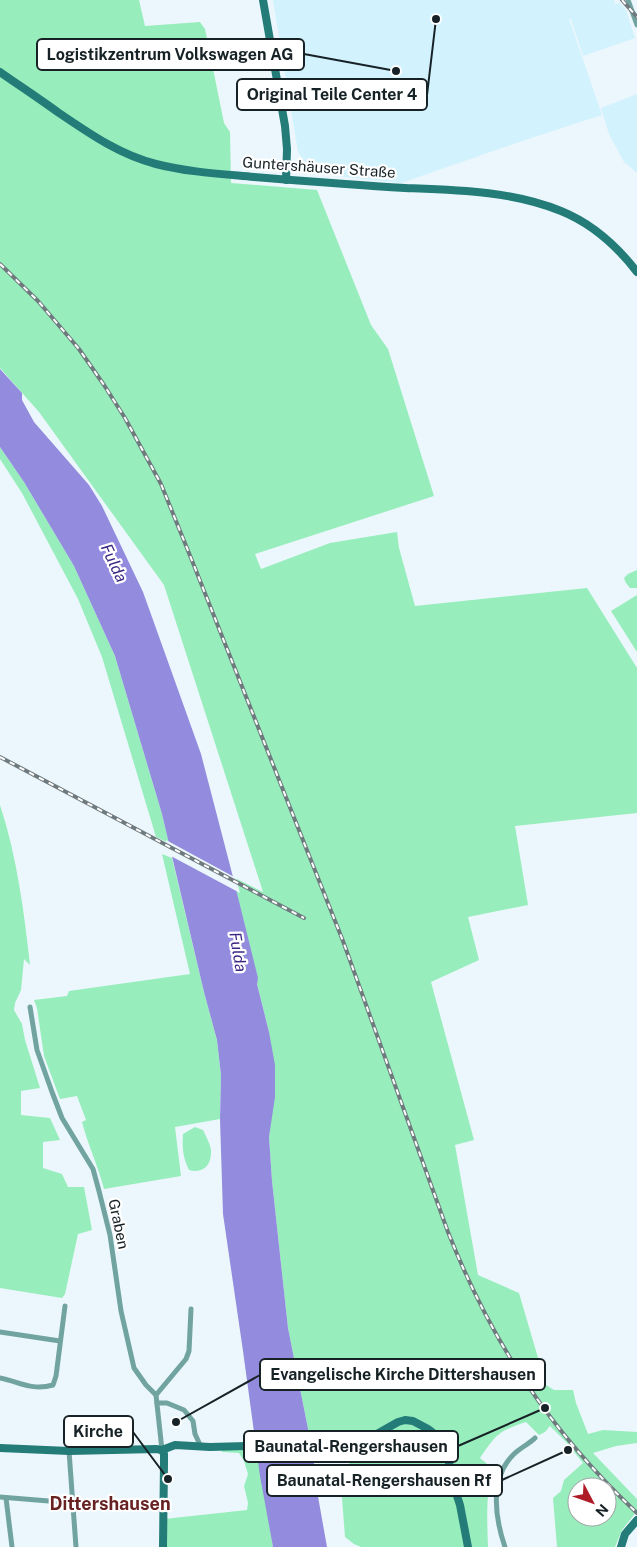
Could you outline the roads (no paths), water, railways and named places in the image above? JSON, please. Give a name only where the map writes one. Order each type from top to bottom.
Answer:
[{"type":"street","points":[[263,0],[285,126],[287,149],[286,180]]},
{"type":"street","points":[[628,0],[637,25]]},
{"type":"street","name":"Guntershäuser Straße","points":[[0,72],[93,137],[136,157],[168,167],[286,180],[457,190],[519,197],[562,211],[582,221],[612,243],[637,272]]},
{"type":"street","name":"Graben","points":[[30,1007],[37,1050],[62,1118],[93,1169],[110,1234],[121,1311],[134,1368],[146,1386],[156,1395]]},
{"type":"street","points":[[0,1378],[32,1388],[45,1388],[52,1385],[56,1376],[65,1306]]},
{"type":"street","points":[[163,1547],[164,1454],[156,1395],[186,1359],[189,1351],[191,1309]]},
{"type":"street","points":[[0,1332],[60,1341]]},
{"type":"street","points":[[157,1403],[167,1404],[184,1410],[193,1421],[195,1434],[201,1447]]},
{"type":"street","points":[[0,1448],[69,1451],[156,1448],[162,1450],[175,1445],[216,1447],[361,1442],[389,1426],[405,1420],[424,1427],[444,1443],[448,1452],[453,1484],[460,1505],[468,1547]]},
{"type":"street","points":[[505,1547],[497,1518],[496,1503],[500,1479],[507,1462],[535,1438]]},
{"type":"street","points":[[69,1451],[76,1547]]},
{"type":"street","points":[[12,1547],[3,1498],[73,1503]]},
{"type":"street","points":[[621,1547],[626,1534],[636,1521]]},
{"type":"water","name":"Fulda","points":[[0,369],[22,393],[22,400],[34,422],[89,485],[102,506],[143,592],[201,754],[258,978],[257,984],[275,1065],[275,1097],[269,1137],[272,1181],[288,1328],[310,1439],[314,1448],[314,1474],[327,1547],[273,1547],[260,1476],[223,1214],[220,1119],[221,1075],[217,1040],[162,814],[115,656],[74,566],[24,482],[0,447]]},
{"type":"railway","points":[[622,0],[637,17]]},
{"type":"railway","points":[[0,264],[38,301],[79,349],[125,418],[161,484],[343,941],[448,1232],[465,1273],[484,1311],[526,1383],[551,1417],[577,1450],[637,1513]]},
{"type":"railway","points":[[0,757],[304,918]]},
{"type":"place","name":"Original Teile Center 4","points":[[436,19]]},
{"type":"place","name":"Logistikzentrum Volkswagen AG","points":[[396,71]]},
{"type":"place","name":"Baunatal-Rengershausen","points":[[545,1408]]},
{"type":"place","name":"Evangelische Kirche Dittershausen","points":[[176,1422]]},
{"type":"place","name":"Baunatal-Rengershausen Rf","points":[[568,1450]]},
{"type":"place","name":"Kirche","points":[[168,1479]]},
{"type":"district","name":"Dittershausen","points":[[110,1503]]}]
